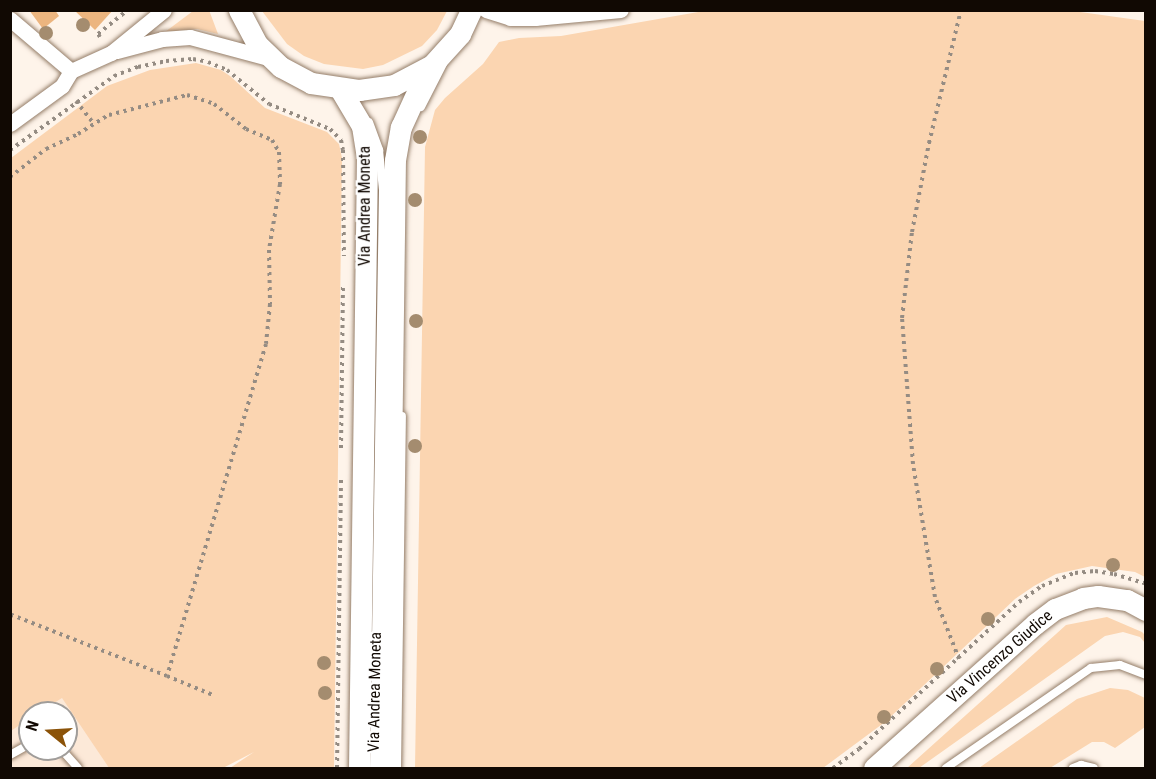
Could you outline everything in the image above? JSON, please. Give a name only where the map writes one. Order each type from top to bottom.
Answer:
[{"type":"street","points":[[111,53],[164,10]]},
{"type":"street","points":[[239,10],[249,32],[269,58]]},
{"type":"street","points":[[10,124],[62,86],[71,71],[111,53],[162,39],[190,37],[269,58],[311,83],[340,89],[376,89],[394,86],[428,68],[451,47],[471,10]]},
{"type":"street","points":[[486,10],[501,16],[527,18],[621,10]]},
{"type":"street","points":[[10,18],[71,71]]},
{"type":"street","name":"Via Andrea Moneta","points":[[359,768],[380,721],[395,160],[401,127],[428,68]]},
{"type":"street","name":"Via Andrea Moneta","points":[[340,89],[362,126],[367,157],[380,721],[389,768]]},
{"type":"street","name":"Via Vincenzo Giudice","points":[[874,768],[1035,624],[1055,609],[1083,598],[1098,596],[1127,600],[1146,610]]},
{"type":"lane","points":[[406,153],[411,129],[451,47]]},
{"type":"lane","name":"Via Andrea Moneta","points":[[380,721],[402,402]]},
{"type":"lane","points":[[946,768],[1091,668],[1120,665],[1146,675]]},
{"type":"lane","points":[[1073,768],[1081,765],[1094,768]]},
{"type":"path","points":[[100,37],[98,34],[128,10]]},
{"type":"path","points":[[959,659],[935,597],[913,464],[902,318],[916,210],[929,143],[961,10]]},
{"type":"path","points":[[10,150],[106,80],[138,67],[166,61],[202,60],[227,70],[269,104],[330,129],[341,140],[344,263]]},
{"type":"path","points":[[10,177],[39,153],[117,112],[187,94],[214,104],[246,129],[272,140],[279,152],[280,184],[269,250],[270,304],[267,344],[167,676]]},
{"type":"path","points":[[76,100],[94,124]]},
{"type":"path","points":[[341,456],[344,275]]},
{"type":"path","points":[[337,767],[341,478]]},
{"type":"path","points":[[10,614],[213,695]]},
{"type":"shaded area","points":[[209,10],[218,34],[197,29],[165,32],[193,11]]},
{"type":"shaded area","points":[[1066,10],[1145,21],[1145,577],[1135,572],[1092,566],[1056,574],[1034,586],[1015,599],[885,722],[823,768],[415,768],[425,147],[435,110],[483,64],[499,42],[519,38],[561,36],[704,11]]},
{"type":"shaded area","points":[[262,11],[447,11],[437,30],[422,46],[383,65],[363,69],[324,64],[304,56],[287,44]]},
{"type":"shaded area","points":[[196,63],[221,70],[265,108],[327,132],[339,144],[342,158],[334,768],[230,768],[254,752],[223,768],[109,768],[78,722],[78,701],[64,701],[62,698],[57,701],[18,701],[18,726],[11,731],[11,158],[107,86],[150,70]]},
{"type":"shaded area","points":[[1107,617],[1142,632],[1145,635],[1145,643],[1140,637],[1123,632],[1105,636],[919,768],[907,768],[1066,625]]},
{"type":"shaded area","points":[[1110,688],[1128,690],[1145,698],[1145,727],[1115,748],[1104,742],[1092,742],[1050,768],[979,768],[1077,699]]},
{"type":"shaded area","points":[[78,721],[109,768],[11,768],[11,731],[18,726],[18,761],[78,761]]},
{"type":"building","points":[[29,10],[55,10],[59,16],[43,29]]},
{"type":"building","points":[[74,10],[113,10],[95,30]]}]
